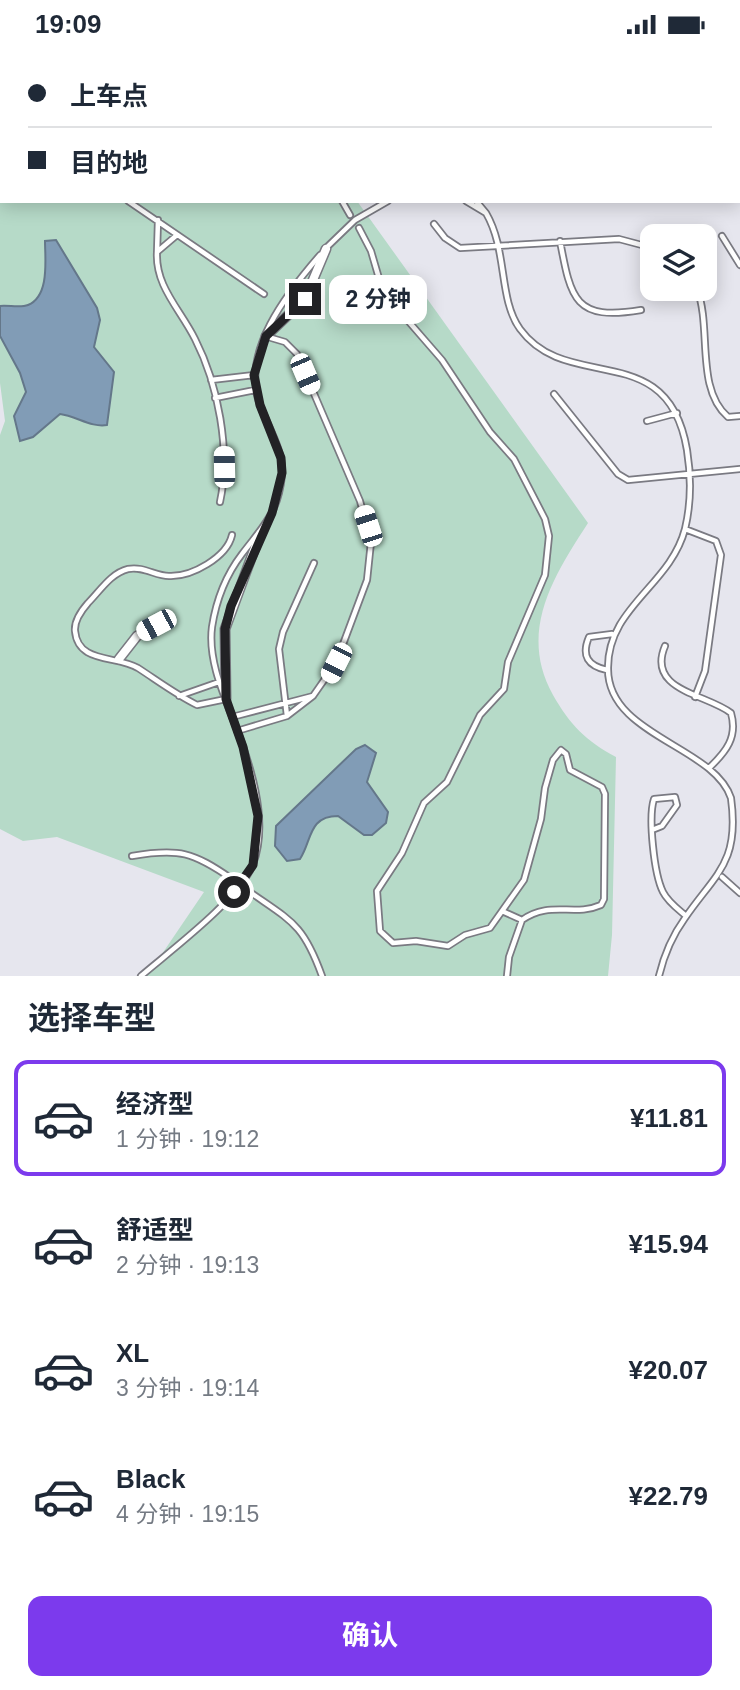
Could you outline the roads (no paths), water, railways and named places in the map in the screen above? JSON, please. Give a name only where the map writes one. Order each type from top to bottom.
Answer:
[{"type":"street","points":[[266,336],[305,299],[326,249]]},
{"type":"street","points":[[226,699],[225,629],[260,534]]},
{"type":"street","points":[[119,659],[137,636],[156,625]]},
{"type":"lane","points":[[131,203],[264,294]]},
{"type":"lane","points":[[343,203],[350,215]]},
{"type":"lane","points":[[141,976],[234,892],[253,865],[258,816],[254,786],[219,682],[212,631],[216,605],[228,576],[242,553],[260,534],[272,513],[282,473],[281,458],[255,390],[254,375],[266,336],[299,279],[355,220],[385,203]]},
{"type":"lane","points":[[469,203],[485,213]]},
{"type":"lane","points":[[478,203],[500,246],[510,311],[521,329],[536,345],[554,357],[606,368],[652,385],[677,413],[690,473],[685,529],[674,556],[658,580],[625,614],[612,634],[607,670],[622,706],[645,729],[709,768],[723,781],[735,816],[734,854],[722,877],[686,916],[672,939],[659,976]]},
{"type":"lane","points":[[158,220],[156,267],[162,286],[197,341],[215,398],[223,450],[224,484],[220,502]]},
{"type":"lane","points":[[433,225],[445,238],[460,248],[619,239],[640,245]]},
{"type":"lane","points":[[359,228],[371,251],[383,292],[442,360],[490,432],[514,459],[545,519],[549,536],[545,575],[508,662],[504,689],[480,715],[447,782],[424,803],[402,853],[377,891],[380,931],[393,943],[416,941],[448,946],[465,935],[490,928],[524,880],[553,760],[563,750],[570,770],[604,789],[606,891],[601,905],[543,909],[522,920],[509,957],[507,976]]},
{"type":"lane","points":[[156,252],[177,235]]},
{"type":"lane","points":[[722,236],[740,265]]},
{"type":"lane","points":[[561,241],[570,287],[580,302],[596,313],[614,314],[641,310]]},
{"type":"lane","points":[[702,301],[705,309],[711,393],[718,409],[728,417],[740,416]]},
{"type":"lane","points":[[237,731],[287,716],[313,696],[329,678],[367,580],[371,542],[360,502],[297,354],[285,342],[266,336]]},
{"type":"lane","points":[[211,380],[254,375]]},
{"type":"lane","points":[[215,398],[255,390]]},
{"type":"lane","points":[[554,394],[618,474],[628,480],[740,469]]},
{"type":"lane","points":[[648,421],[677,413]]},
{"type":"lane","points":[[685,529],[716,541],[720,555],[705,671],[695,697]]},
{"type":"lane","points":[[226,699],[197,705],[119,659],[90,655],[79,647],[75,625],[83,609],[116,574],[135,568],[165,576],[186,573],[219,557],[229,547],[232,535]]},
{"type":"lane","points":[[287,716],[287,701],[279,667],[279,649],[283,632],[314,563]]},
{"type":"lane","points":[[607,670],[594,667],[587,659],[585,647],[589,637],[612,634]]},
{"type":"lane","points":[[665,646],[661,666],[666,677],[695,697],[723,707],[731,713],[734,724],[726,752],[709,768]]},
{"type":"lane","points":[[179,696],[219,682]]},
{"type":"lane","points":[[232,717],[313,696]]},
{"type":"lane","points":[[652,830],[662,827],[677,805],[675,797],[654,799],[650,810],[652,830],[662,891],[686,916]]},
{"type":"lane","points":[[132,856],[173,850],[205,861],[232,879]]},
{"type":"lane","points":[[722,877],[740,893]]},
{"type":"lane","points":[[247,890],[300,929],[312,948],[321,976]]},
{"type":"lane","points":[[502,911],[522,920]]},
{"type":"water","points":[[56,240],[97,308],[100,320],[94,347],[114,372],[107,425],[96,425],[60,414],[33,437],[20,441],[14,416],[26,392],[20,373],[0,336],[0,306],[25,306],[35,300],[40,294],[45,276],[45,241]]},
{"type":"water","points":[[365,745],[376,753],[367,782],[388,812],[386,823],[372,835],[364,835],[338,816],[328,817],[321,820],[312,831],[300,859],[287,861],[275,846],[276,826],[356,749]]}]
